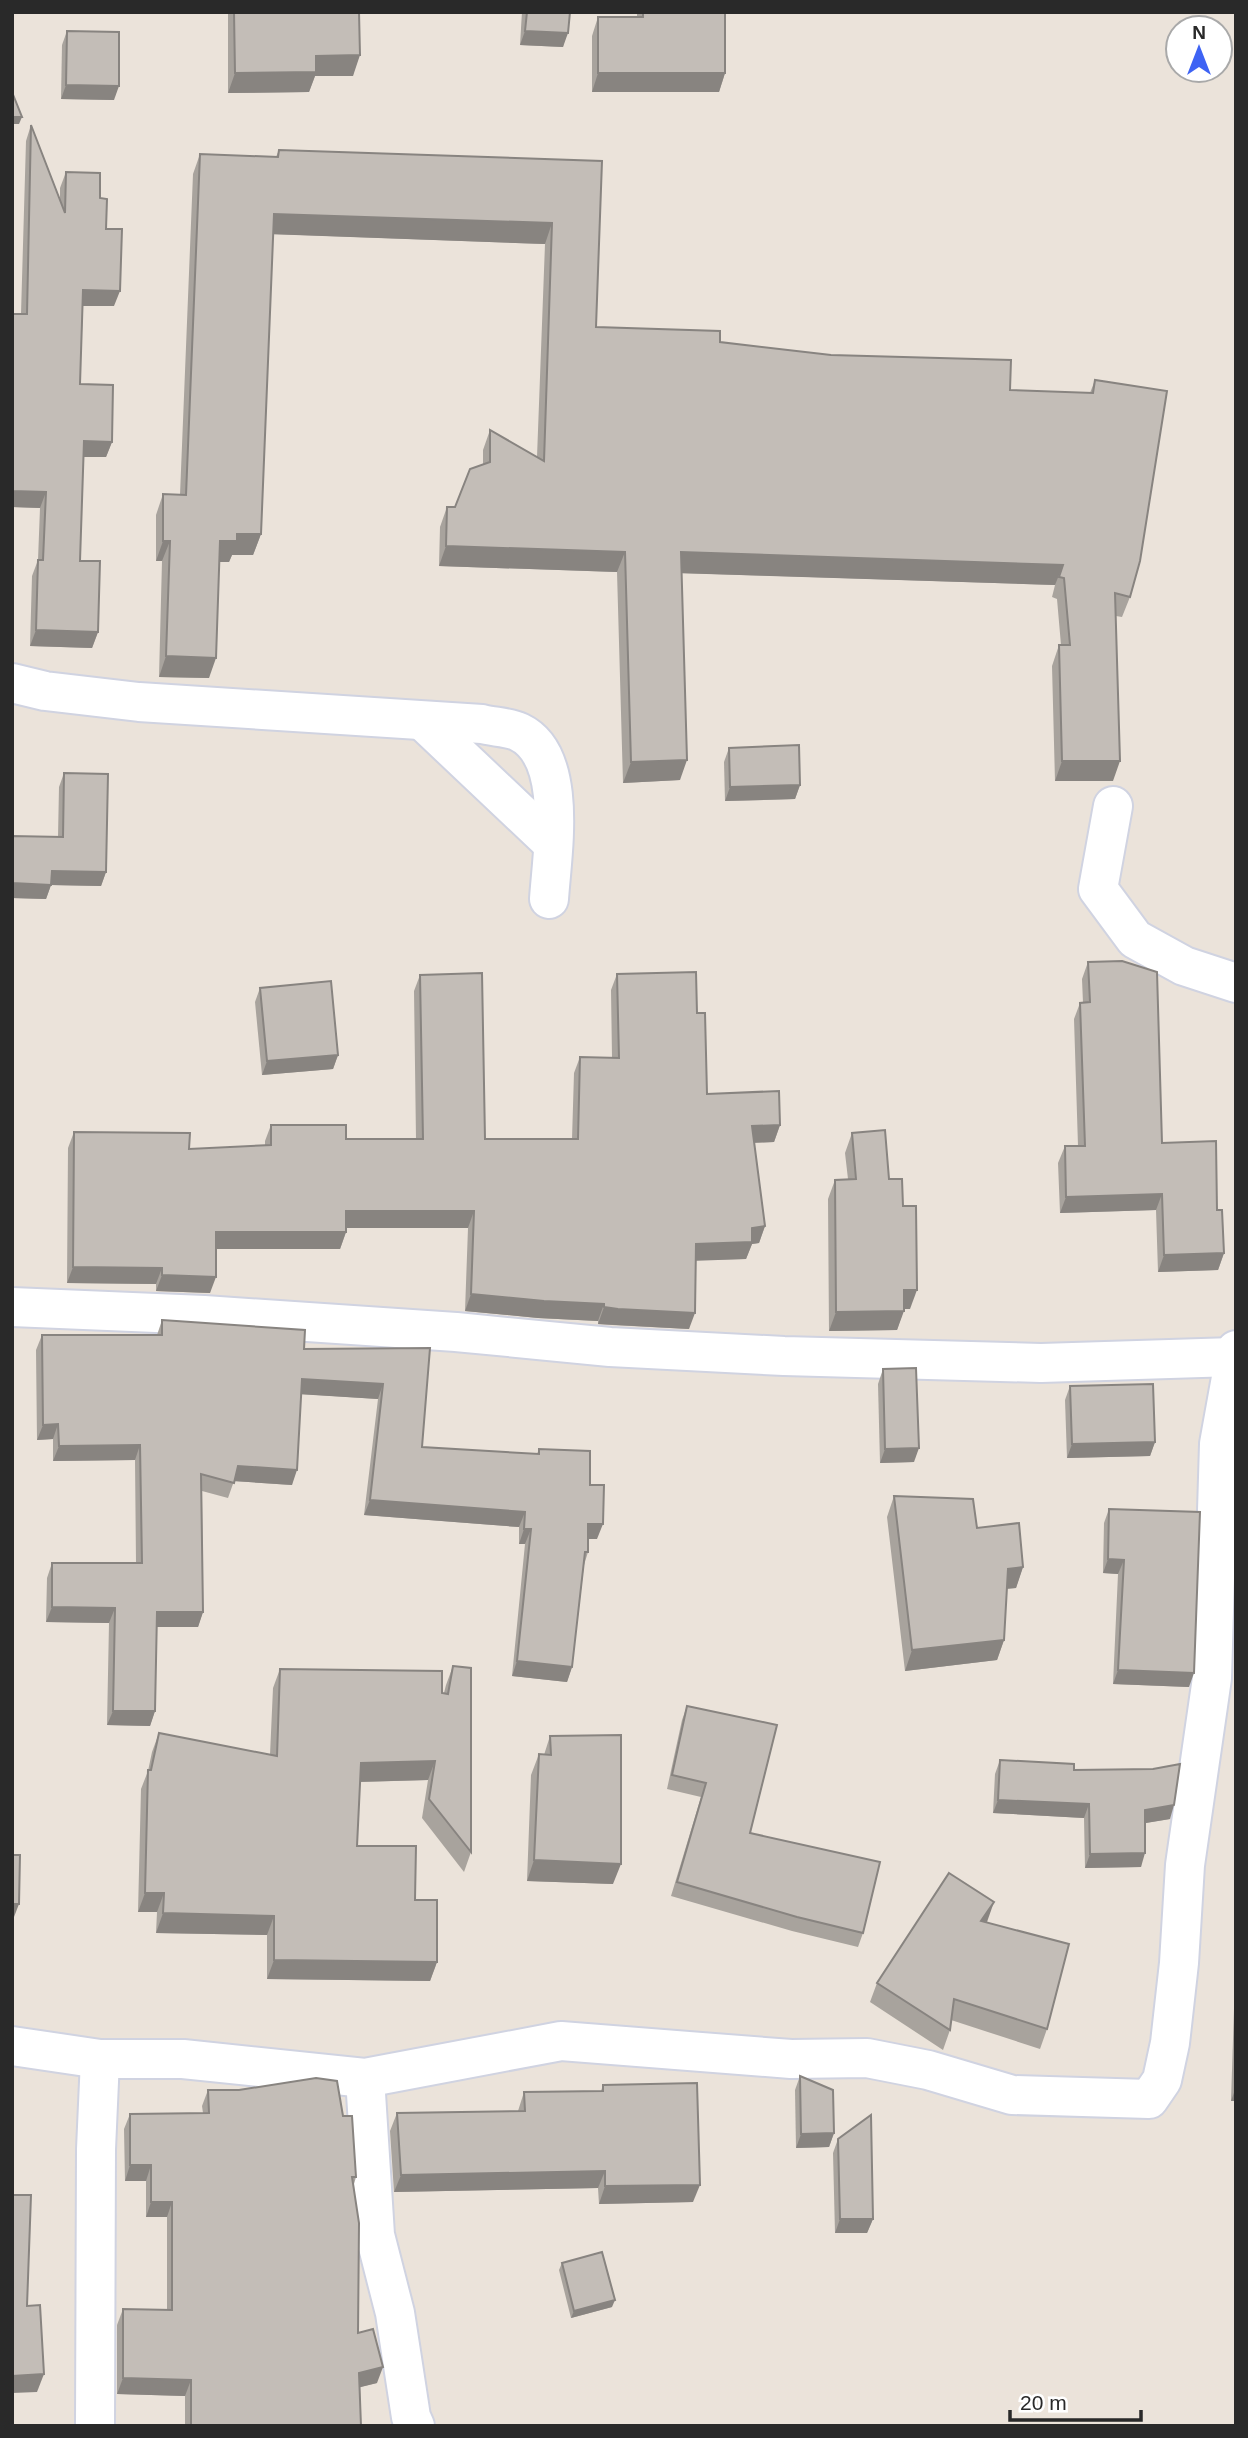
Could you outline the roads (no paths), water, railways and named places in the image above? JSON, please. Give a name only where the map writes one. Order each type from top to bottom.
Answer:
[{"type":"street","points":[[12,683],[45,691],[139,702],[482,724],[520,732],[544,754],[552,778],[553,844],[549,899]]},
{"type":"street","points":[[423,721],[553,844]]},
{"type":"street","points":[[1113,806],[1098,889],[1135,939],[1184,966],[1236,983]]},
{"type":"street","points":[[12,1307],[204,1315],[456,1332],[610,1347],[784,1356],[1041,1363],[1235,1353],[1219,1444],[1212,1678],[1185,1866],[1179,1963],[1170,2043],[1162,2080],[1149,2099],[1012,2095],[929,2070],[867,2058],[790,2059],[561,2041],[365,2078],[183,2059],[100,2059],[12,2046]]},
{"type":"street","points":[[95,2426],[96,2162],[100,2059]]},
{"type":"street","points":[[365,2078],[375,2235],[396,2314],[415,2426]]}]
